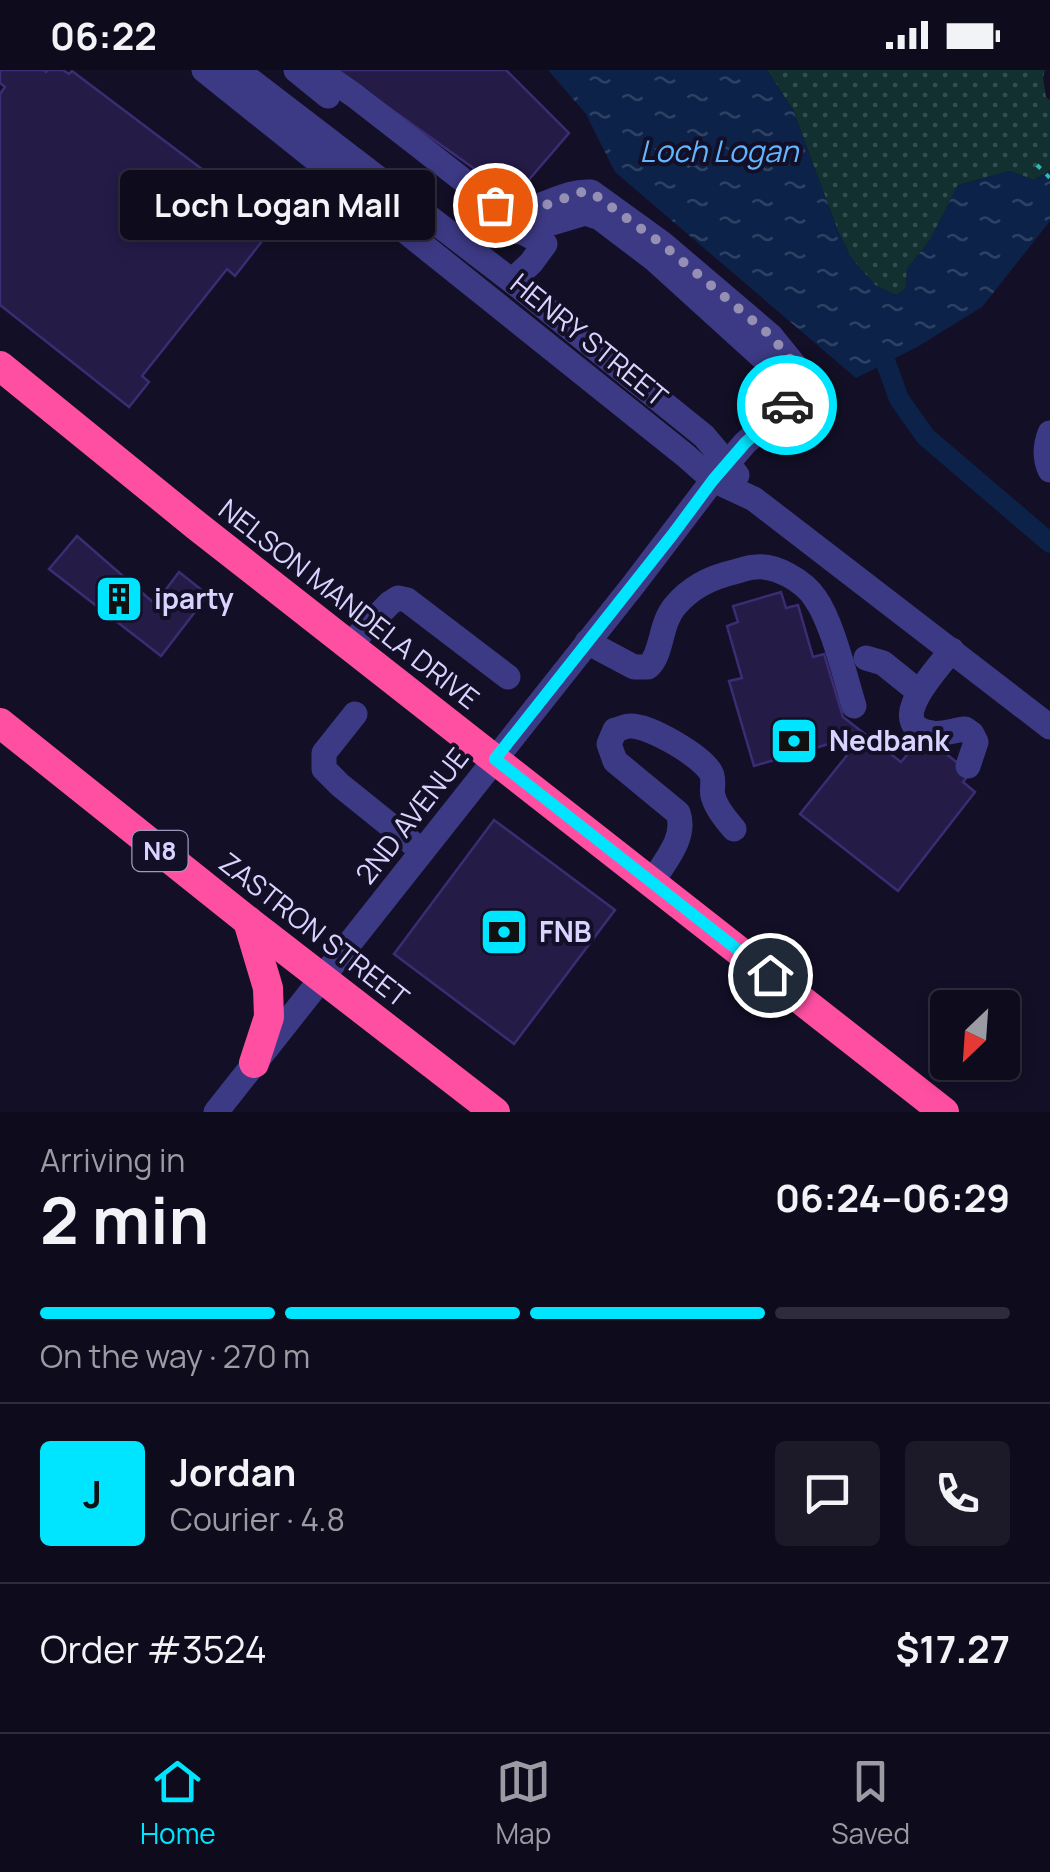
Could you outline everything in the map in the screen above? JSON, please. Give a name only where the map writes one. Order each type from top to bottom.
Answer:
[{"type":"highway","name":"NELSON MANDELA DRIVE","points":[[0,366],[197,526],[944,1112]]},
{"type":"highway","name":"ZASTRON STREET","points":[[0,723],[495,1112]]},
{"type":"highway","points":[[248,921],[268,988],[269,1016],[254,1064]]},
{"type":"street","name":"HENRY STREET","points":[[204,70],[686,456],[721,471],[1050,727]]},
{"type":"street","name":"HENRY STREET","points":[[236,70],[512,281],[704,436],[721,471]]},
{"type":"street","points":[[296,70],[498,227],[522,232],[545,244],[512,281]]},
{"type":"street","points":[[318,70],[495,205],[513,211],[543,206],[582,192],[591,192],[608,203],[771,336],[801,372],[798,388],[787,404]]},
{"type":"street","points":[[522,232],[563,223],[585,212],[600,218],[654,259],[774,368],[787,404]]},
{"type":"street","name":"2ND AVENUE","points":[[216,1112],[721,471],[787,404]]},
{"type":"street","points":[[1050,433],[1045,460],[1050,470]]},
{"type":"street","points":[[587,642],[634,667],[648,668],[655,661],[663,625],[672,608],[687,594],[718,576],[757,566],[770,568],[787,574],[814,595],[826,619],[854,706]]},
{"type":"street","points":[[349,645],[398,598],[408,600],[508,676]]},
{"type":"street","points":[[952,650],[919,692],[911,706],[911,717],[924,732],[964,729],[972,734],[976,742],[968,766]]},
{"type":"street","points":[[866,658],[883,663],[919,692]]},
{"type":"street","points":[[355,714],[324,753],[324,770],[422,851]]},
{"type":"street","points":[[652,882],[682,825],[678,812],[615,761],[609,744],[615,730],[631,726],[650,730],[702,762],[713,779],[712,796],[734,829]]},
{"type":"path","points":[[1037,164],[1050,178]]},
{"type":"green space","points":[[767,70],[1045,70],[1046,97],[1050,100],[1050,170],[1034,180],[1010,171],[958,185],[930,240],[907,269],[906,288],[896,295],[876,286],[851,258],[793,110]]},
{"type":"water","name":"Loch Logan","points":[[548,70],[767,70],[793,110],[851,258],[876,286],[896,295],[906,288],[907,269],[930,240],[958,185],[1010,171],[1034,180],[1050,170],[1050,221],[982,307],[856,378],[615,172],[586,114]]},
{"type":"building","points":[[0,70],[63,70],[69,74],[72,71],[227,188],[234,179],[250,204],[256,194],[283,214],[235,276],[227,269],[142,376],[149,382],[129,407],[0,305],[0,94],[5,87],[0,83]]},
{"type":"building","points":[[336,70],[506,70],[569,133],[514,197]]},
{"type":"building","name":"iparty","points":[[77,536],[155,604],[179,572],[208,595],[161,656],[49,569]]},
{"type":"building","name":"Nedbank","points":[[781,592],[786,608],[798,605],[813,657],[824,654],[843,717],[901,762],[915,745],[926,753],[934,744],[970,773],[963,782],[975,792],[898,891],[800,814],[856,744],[849,738],[754,766],[729,681],[742,678],[727,626],[738,622],[733,606]]},
{"type":"building","name":"FNB","points":[[494,820],[615,910],[514,1044],[394,954]]},
{"type":"waterway","points":[[886,363],[899,399],[926,437],[1050,543]]},
{"type":"way so far","points":[[495,205],[513,211],[543,206],[582,192],[591,192],[608,203],[771,336],[801,372],[798,388],[787,405]]},
{"type":"place","name":"Loch Logan Mall","points":[[495,205]]},
{"type":"place","name":"iparty","points":[[119,599]]},
{"type":"place","name":"Nedbank","points":[[794,741]]},
{"type":"place","name":"FNB","points":[[504,932]]},
{"type":"route","points":[[770,975],[495,759],[713,480],[745,443],[787,405]]}]
